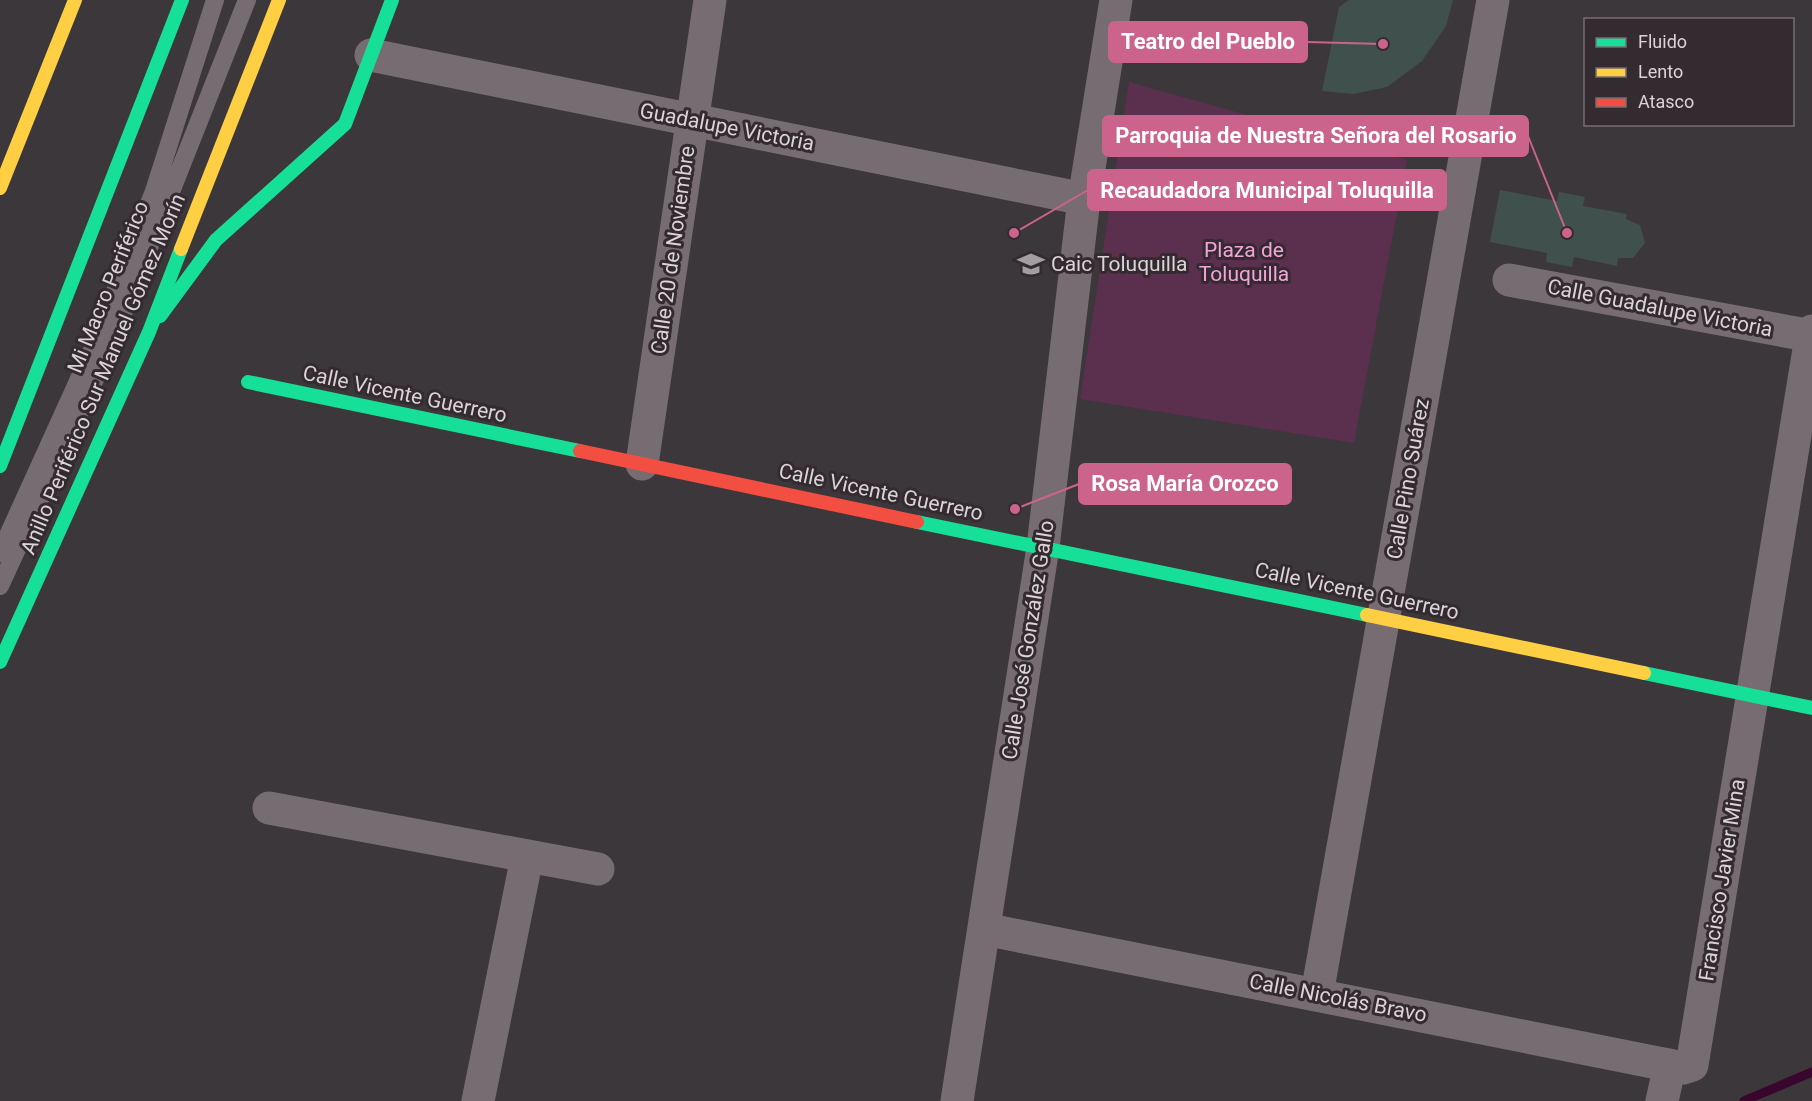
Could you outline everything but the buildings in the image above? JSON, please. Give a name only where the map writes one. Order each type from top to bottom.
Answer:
[{"type":"main road","points":[[0,188],[4,170],[75,0]]},
{"type":"main road","points":[[0,466],[182,0]]},
{"type":"main road","name":"Anillo Periférico Sur Manuel Gómez Morín","points":[[0,663],[149,332],[279,0]]},
{"type":"main road","points":[[149,332],[216,240],[345,124],[392,0]]},
{"type":"main road","name":"Calle Vicente Guerrero","points":[[248,382],[1812,708]]},
{"type":"street","name":"Calle 20 de Noviembre","points":[[642,464],[710,0]]},
{"type":"street","name":"Calle José González Gallo","points":[[957,1101],[1043,547],[1084,199],[1116,0]]},
{"type":"street","name":"Calle Pino Suárez","points":[[1317,994],[1493,0]]},
{"type":"street","name":"Guadalupe Victoria","points":[[371,55],[1084,199]]},
{"type":"street","name":"Calle Guadalupe Victoria","points":[[1509,280],[1812,334]]},
{"type":"street","name":"Francisco Javier Mina","points":[[1662,1101],[1681,1065],[1752,695],[1812,334]]},
{"type":"street","points":[[269,808],[598,869]]},
{"type":"street","points":[[478,1101],[527,857]]},
{"type":"street","name":"Calle Nicolás Bravo","points":[[984,929],[1681,1065]]},
{"type":"lane","name":"Mi Macro Periférico","points":[[0,553],[93,348],[154,191],[215,0]]},
{"type":"lane","name":"Mi Macro Periférico","points":[[0,586],[108,351],[247,0]]},
{"type":"green space","name":"Plaza de Toluquilla","points":[[1129,82],[1407,160],[1354,443],[1080,399]]},
{"type":"waterway","points":[[1744,1101],[1812,1072]]},
{"type":"traffic: fast","points":[[0,466],[182,0]]},
{"type":"traffic: fast","points":[[160,316],[216,240],[345,124],[392,0]]},
{"type":"traffic: fast","points":[[0,662],[149,332],[181,249]]},
{"type":"traffic: fast","points":[[248,382],[580,451]]},
{"type":"traffic: fast","points":[[917,522],[1367,615]]},
{"type":"traffic: fast","points":[[1644,673],[1812,708]]},
{"type":"traffic: slow","points":[[0,188],[75,0]]},
{"type":"traffic: slow","points":[[181,249],[279,0]]},
{"type":"traffic: slow","points":[[1367,615],[1644,673]]},
{"type":"traffic: jam","points":[[580,451],[917,522]]},
{"type":"place","name":"Teatro del Pueblo","points":[[1383,44]]},
{"type":"place","name":"Recaudadora Municipal Toluquilla","points":[[1014,233]]},
{"type":"place","name":"Parroquia de Nuestra Señora del Rosario","points":[[1567,233]]},
{"type":"place","name":"Caic Toluquilla","points":[[1031,264]]},
{"type":"place","name":"Rosa María Orozco","points":[[1015,509]]}]
